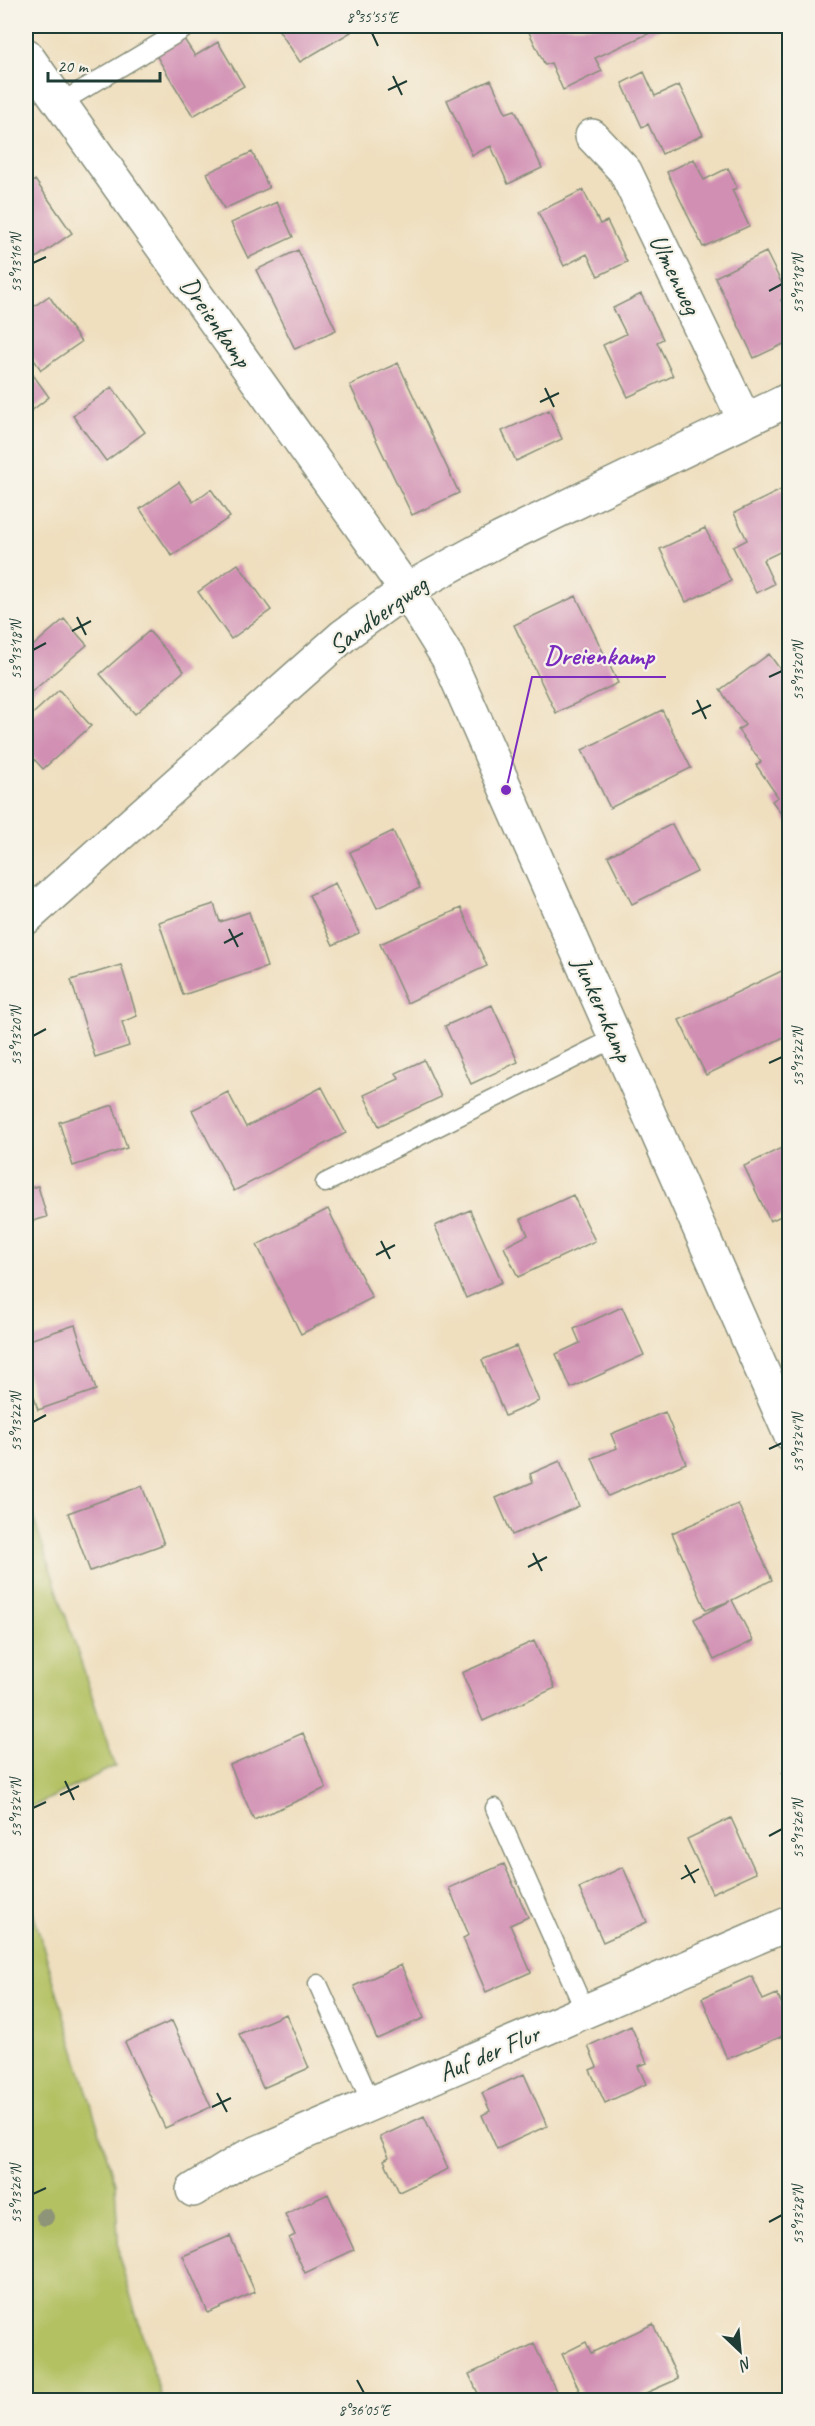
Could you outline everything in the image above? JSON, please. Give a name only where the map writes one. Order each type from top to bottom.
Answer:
[{"type":"street","name":"Dreienkamp","points":[[26,55],[406,590]]},
{"type":"street","name":"Ulmenweg","points":[[592,136],[625,171],[745,421]]},
{"type":"street","name":"Sandbergweg","points":[[26,918],[343,636],[406,590],[500,539],[789,399]]},
{"type":"street","name":"Junkernkamp","points":[[406,590],[448,658],[789,1434]]},
{"type":"street","name":"Auf der Flur","points":[[193,2190],[244,2158],[789,1923]]},
{"type":"lane","points":[[60,104],[189,26]]},
{"type":"lane","points":[[325,1183],[615,1038]]},
{"type":"lane","points":[[495,1808],[585,2011]]},
{"type":"lane","points":[[318,1984],[372,2104]]},
{"type":"green space","points":[[26,1495],[115,1766],[26,1810]]},
{"type":"green space","points":[[26,1890],[115,2183],[119,2257],[162,2400],[26,2400]]},
{"type":"building","points":[[276,26],[347,26],[351,32],[300,62]]},
{"type":"building","points":[[526,26],[665,26],[595,58],[602,71],[563,90],[551,63],[545,65]]},
{"type":"building","points":[[182,36],[195,56],[218,42],[244,86],[193,116],[154,52]]},
{"type":"building","points":[[644,72],[655,96],[679,85],[703,135],[662,154],[648,124],[642,127],[622,83]]},
{"type":"building","points":[[491,80],[506,113],[515,110],[542,168],[508,184],[491,146],[472,155],[447,100]]},
{"type":"building","points":[[252,152],[269,188],[224,209],[207,173]]},
{"type":"building","points":[[694,159],[704,180],[728,168],[737,188],[732,190],[749,226],[703,247],[667,172]]},
{"type":"building","points":[[35,180],[72,233],[26,265],[26,187]]},
{"type":"building","points":[[583,190],[600,224],[607,221],[627,262],[598,276],[587,254],[564,266],[538,212]]},
{"type":"building","points":[[277,202],[293,237],[248,258],[231,223]]},
{"type":"building","points":[[298,250],[336,330],[295,349],[256,270]]},
{"type":"building","points":[[766,252],[788,296],[781,300],[790,318],[790,341],[754,358],[715,277]]},
{"type":"building","points":[[641,294],[663,339],[657,342],[673,376],[628,397],[603,345],[626,334],[613,308]]},
{"type":"building","points":[[49,296],[81,342],[41,370],[26,348],[26,312]]},
{"type":"building","points":[[398,363],[459,493],[412,515],[350,385]]},
{"type":"building","points":[[26,365],[49,397],[26,415]]},
{"type":"building","points":[[112,387],[145,432],[106,461],[73,416]]},
{"type":"building","points":[[549,410],[562,439],[516,461],[502,431]]},
{"type":"building","points":[[179,482],[193,502],[211,489],[230,517],[172,556],[140,509]]},
{"type":"building","points":[[783,489],[790,503],[790,547],[763,560],[774,584],[756,593],[733,547],[747,540],[734,513]]},
{"type":"building","points":[[705,528],[731,581],[686,602],[660,549]]},
{"type":"building","points":[[238,564],[271,610],[231,639],[198,592]]},
{"type":"building","points":[[576,596],[618,683],[556,713],[514,625]]},
{"type":"building","points":[[64,619],[87,645],[28,695],[26,692],[26,652]]},
{"type":"building","points":[[149,631],[184,671],[135,714],[100,674]]},
{"type":"building","points":[[769,654],[790,683],[790,826],[772,801],[778,797],[756,765],[761,762],[738,730],[745,725],[720,690]]},
{"type":"building","points":[[59,690],[91,726],[43,769],[26,750],[26,720]]},
{"type":"building","points":[[662,710],[691,768],[610,808],[582,750]]},
{"type":"building","points":[[672,824],[697,872],[632,904],[608,856]]},
{"type":"building","points":[[393,831],[420,888],[377,908],[350,852]]},
{"type":"building","points":[[335,883],[359,933],[333,945],[309,895]]},
{"type":"building","points":[[214,904],[220,922],[249,912],[267,967],[183,995],[159,922]]},
{"type":"building","points":[[461,908],[487,966],[407,1003],[380,944]]},
{"type":"building","points":[[121,965],[137,1016],[122,1022],[129,1046],[95,1057],[71,980]]},
{"type":"building","points":[[790,967],[790,1034],[706,1075],[679,1020]]},
{"type":"building","points":[[492,1005],[518,1062],[471,1084],[445,1026]]},
{"type":"building","points":[[424,1060],[441,1097],[379,1126],[364,1095],[399,1079],[396,1073]]},
{"type":"building","points":[[322,1087],[346,1133],[234,1191],[192,1110],[228,1092],[246,1127]]},
{"type":"building","points":[[113,1105],[127,1148],[73,1166],[59,1122]]},
{"type":"building","points":[[790,1144],[790,1212],[770,1221],[744,1166]]},
{"type":"building","points":[[38,1186],[47,1217],[26,1223],[26,1189]]},
{"type":"building","points":[[573,1195],[595,1241],[518,1277],[504,1247],[528,1235],[521,1219]]},
{"type":"building","points":[[328,1209],[372,1298],[301,1334],[257,1245]]},
{"type":"building","points":[[470,1210],[502,1282],[466,1298],[435,1226]]},
{"type":"building","points":[[622,1307],[644,1355],[571,1388],[556,1354],[580,1343],[574,1329]]},
{"type":"building","points":[[75,1325],[96,1390],[38,1410],[26,1371],[26,1341]]},
{"type":"building","points":[[516,1346],[539,1401],[505,1416],[482,1360]]},
{"type":"building","points":[[665,1412],[686,1463],[608,1496],[592,1458],[617,1448],[611,1434]]},
{"type":"building","points":[[560,1461],[579,1506],[512,1535],[496,1498],[533,1482],[530,1474]]},
{"type":"building","points":[[142,1486],[164,1544],[90,1571],[68,1513]]},
{"type":"building","points":[[738,1504],[772,1580],[732,1600],[753,1641],[714,1660],[694,1619],[730,1601],[706,1610],[672,1533]]},
{"type":"building","points":[[534,1641],[555,1688],[483,1721],[462,1673]]},
{"type":"building","points":[[303,1733],[326,1788],[254,1820],[230,1765]]},
{"type":"building","points":[[790,1769],[790,1790],[782,1773]]},
{"type":"building","points":[[731,1818],[756,1873],[712,1893],[687,1839]]},
{"type":"building","points":[[504,1864],[528,1917],[510,1925],[531,1972],[486,1992],[463,1938],[469,1935],[449,1888]]},
{"type":"building","points":[[623,1867],[647,1922],[603,1942],[579,1888]]},
{"type":"building","points":[[401,1965],[424,2018],[377,2039],[354,1986]]},
{"type":"building","points":[[752,1976],[763,2000],[777,1994],[790,2022],[790,2033],[727,2059],[702,1998]]},
{"type":"building","points":[[286,2014],[309,2068],[263,2088],[239,2034]]},
{"type":"building","points":[[172,2021],[211,2107],[165,2128],[125,2042]]},
{"type":"building","points":[[631,2026],[647,2063],[638,2066],[646,2084],[605,2103],[590,2070],[597,2067],[588,2046]]},
{"type":"building","points":[[524,2074],[547,2126],[497,2149],[482,2115],[490,2111],[482,2093]]},
{"type":"building","points":[[424,2116],[448,2169],[399,2192],[384,2160],[389,2157],[380,2137]]},
{"type":"building","points":[[328,2194],[354,2250],[305,2273],[289,2238],[295,2235],[285,2214]]},
{"type":"building","points":[[230,2236],[255,2292],[208,2313],[183,2256]]},
{"type":"building","points":[[653,2324],[678,2379],[630,2400],[607,2400],[604,2394],[584,2400],[562,2354],[586,2342],[591,2353]]},
{"type":"building","points":[[534,2344],[556,2391],[534,2400],[481,2400],[469,2374]]},
{"type":"place","name":"Dreienkamp","points":[[506,790]]}]
